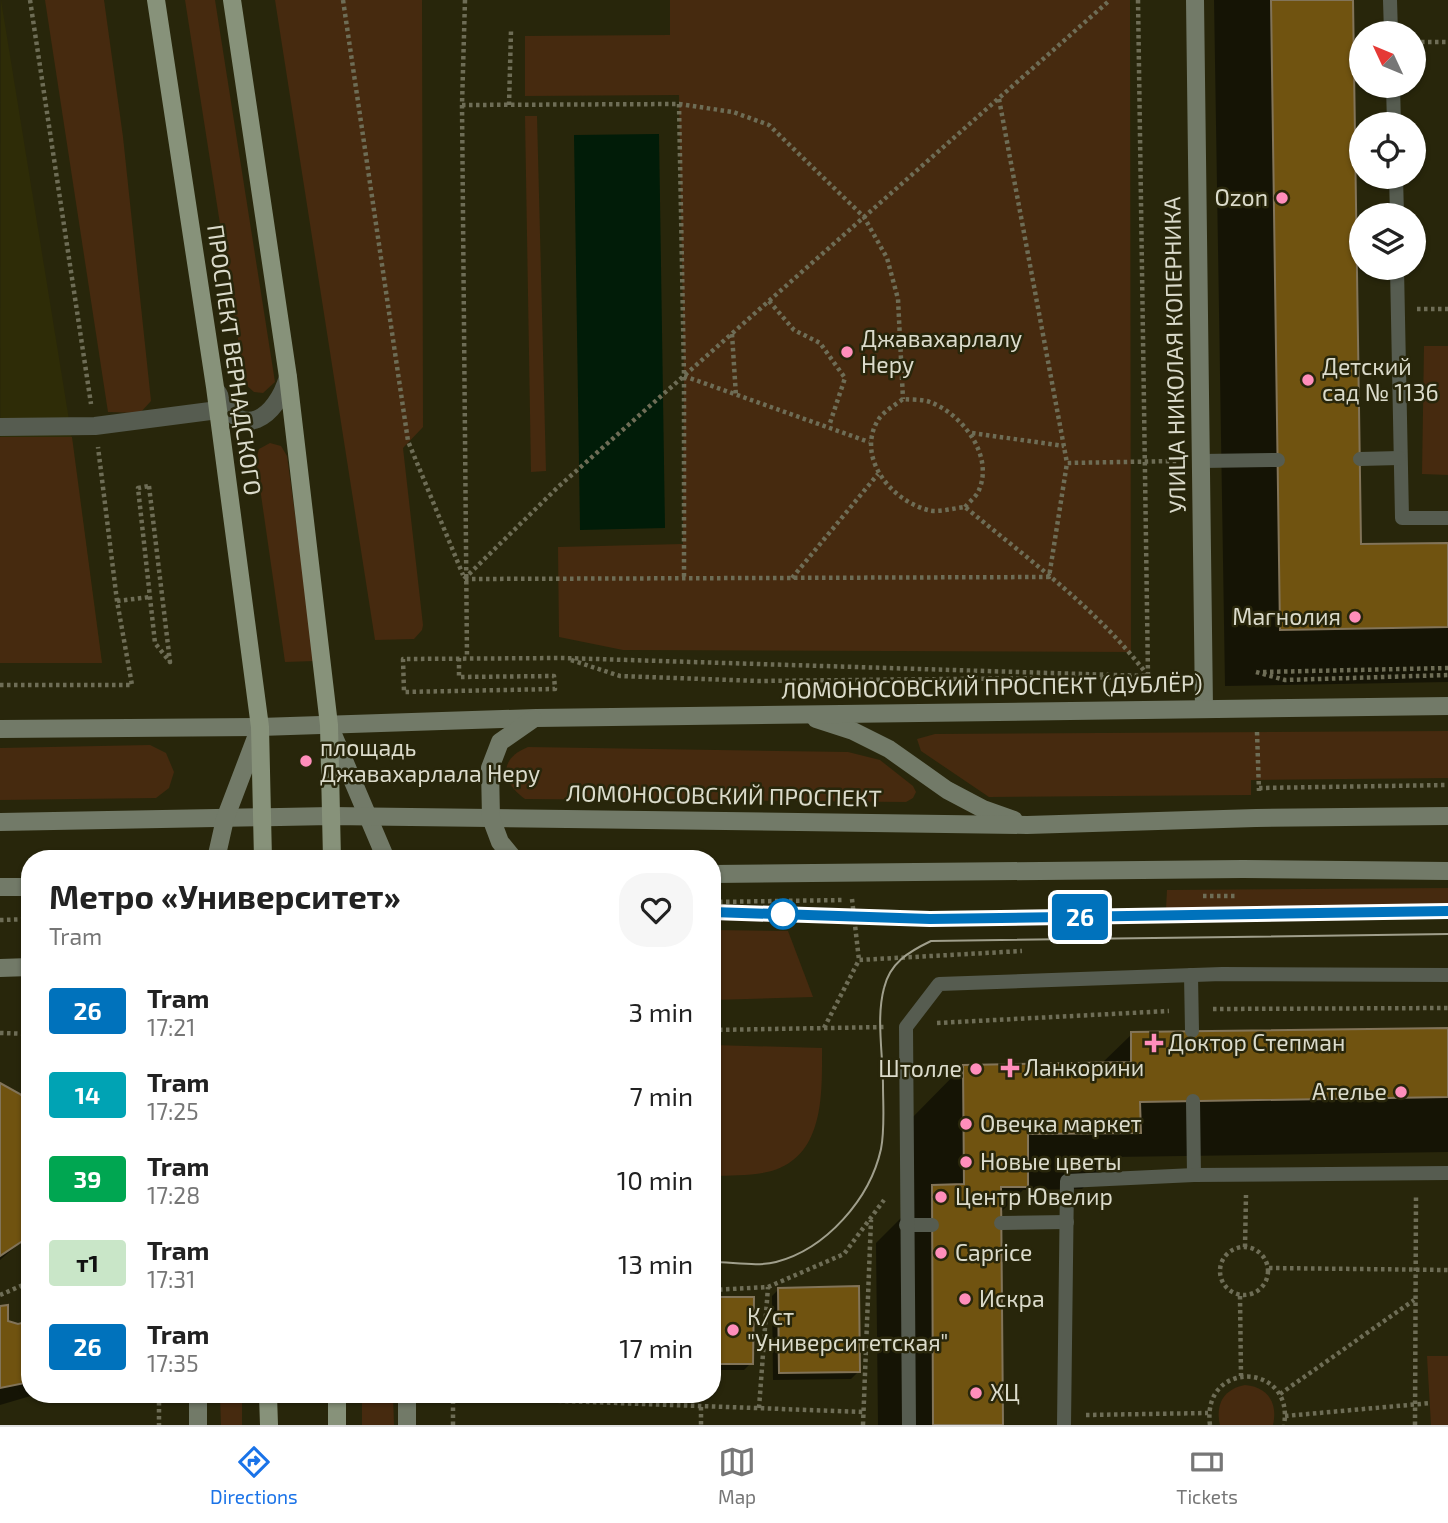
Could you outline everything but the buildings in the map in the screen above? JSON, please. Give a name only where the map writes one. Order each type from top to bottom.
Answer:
[{"type":"main road","name":"ПРОСПЕКТ ВЕРНАДСКОГО","points":[[156,0],[215,387],[260,727]]},
{"type":"main road","points":[[232,0],[288,377],[329,725],[332,850]]},
{"type":"main road","name":"УЛИЦА НИКОЛАЯ КОПЕРНИКА","points":[[1195,0],[1204,709]]},
{"type":"main road","name":"ЛОМОНОСОВСКИЙ ПРОСПЕКТ (ДУБЛЁР)","points":[[536,718],[1448,706]]},
{"type":"main road","points":[[801,714],[877,743],[947,790],[983,809],[1027,825]]},
{"type":"main road","points":[[0,729],[260,727],[536,718]]},
{"type":"main road","points":[[507,850],[500,842],[491,818],[490,768],[500,742],[515,729],[536,718]]},
{"type":"main road","points":[[329,725],[383,850]]},
{"type":"main road","points":[[218,850],[225,819],[260,727]]},
{"type":"main road","points":[[260,727],[263,850]]},
{"type":"main road","name":"ЛОМОНОСОВСКИЙ ПРОСПЕКТ","points":[[0,821],[331,816],[371,819],[1027,825],[1448,816]]},
{"type":"main road","points":[[721,874],[1243,869],[1448,871]]},
{"type":"main road","points":[[0,887],[21,887]]},
{"type":"main road","points":[[0,968],[21,967]]},
{"type":"main road","points":[[198,1403],[198,1425]]},
{"type":"main road","points":[[268,1403],[269,1425]]},
{"type":"main road","points":[[337,1403],[337,1425]]},
{"type":"main road","points":[[407,1403],[407,1425]]},
{"type":"street","points":[[215,387],[222,402],[233,414],[244,420],[258,419],[273,411],[282,398],[288,377]]},
{"type":"street","points":[[0,427],[95,426],[218,410]]},
{"type":"lane","points":[[1390,0],[1391,21]]},
{"type":"lane","points":[[1397,280],[1402,518],[1448,518]]},
{"type":"lane","points":[[1360,459],[1399,458]]},
{"type":"lane","points":[[1201,461],[1278,460]]},
{"type":"lane","points":[[1191,975],[1192,1031]]},
{"type":"lane","points":[[909,1425],[906,1027],[939,984],[1191,975],[1448,975]]},
{"type":"lane","points":[[1193,1101],[1194,1175]]},
{"type":"lane","points":[[1064,1420],[1067,1181],[1194,1175],[1448,1173]]},
{"type":"lane","points":[[1001,1223],[1067,1223]]},
{"type":"lane","points":[[906,1225],[932,1225]]},
{"type":"path","points":[[0,685],[132,685],[117,601],[95,426],[30,0]]},
{"type":"path","points":[[343,0],[408,441],[464,579]]},
{"type":"path","points":[[465,0],[462,105],[464,579],[467,658]]},
{"type":"path","points":[[464,579],[558,487],[1110,0]]},
{"type":"path","points":[[1138,0],[1148,676]]},
{"type":"path","points":[[509,105],[511,31]]},
{"type":"path","points":[[1426,42],[1448,42]]},
{"type":"path","points":[[999,99],[1067,463],[1049,577]]},
{"type":"path","points":[[462,105],[679,104],[733,112],[769,125],[864,217],[887,258],[898,299],[903,399]]},
{"type":"path","points":[[679,104],[684,376],[684,578]]},
{"type":"path","points":[[769,301],[794,330],[820,343],[845,378],[829,426]]},
{"type":"path","points":[[732,334],[736,396]]},
{"type":"path","points":[[684,376],[869,442]]},
{"type":"path","points":[[903,399],[929,401],[952,415],[971,432],[982,458],[980,490],[965,507],[929,511],[901,497],[878,474],[869,442],[879,418],[903,399]]},
{"type":"path","points":[[971,432],[1064,446]]},
{"type":"path","points":[[1067,463],[1201,461]]},
{"type":"path","points":[[792,578],[878,474]]},
{"type":"path","points":[[149,486],[170,662],[155,643],[150,597],[138,488],[149,486]]},
{"type":"path","points":[[965,507],[1049,577],[1131,652],[1148,676]]},
{"type":"path","points":[[464,579],[1049,577]]},
{"type":"path","points":[[117,601],[150,597]]},
{"type":"path","points":[[459,658],[459,677],[554,676],[555,689],[404,692],[403,659],[459,658],[563,658],[1148,676]]},
{"type":"path","points":[[563,658],[620,676],[758,681],[1130,679],[1148,676]]},
{"type":"path","points":[[1255,672],[1448,668]]},
{"type":"path","points":[[1255,672],[1285,680],[1448,675]]},
{"type":"path","points":[[1255,672],[1255,679]]},
{"type":"path","points":[[1257,732],[1258,795]]},
{"type":"path","points":[[1259,788],[1448,785]]},
{"type":"path","points":[[824,1028],[859,960],[852,900]]},
{"type":"path","points":[[0,920],[21,919]]},
{"type":"path","points":[[859,960],[1022,951]]},
{"type":"path","points":[[721,1030],[906,1027],[1191,1010],[1448,1007]]},
{"type":"path","points":[[0,1033],[21,1034]]},
{"type":"path","points":[[1415,1425],[1416,1173]]},
{"type":"path","points":[[1245,1247],[1247,1175]]},
{"type":"path","points":[[863,1425],[871,1217]]},
{"type":"path","points":[[1245,1247],[1261,1253],[1269,1268],[1266,1284],[1261,1289],[1240,1296],[1226,1288],[1220,1273],[1224,1258],[1237,1248],[1245,1247]]},
{"type":"path","points":[[1269,1268],[1448,1270]]},
{"type":"path","points":[[0,1295],[21,1286]]},
{"type":"path","points":[[721,1290],[768,1287],[759,1409]]},
{"type":"path","points":[[1240,1296],[1241,1377]]},
{"type":"path","points":[[1280,1394],[1415,1300]]},
{"type":"path","points":[[1210,1425],[1208,1413],[1218,1389],[1241,1377],[1263,1379],[1280,1394],[1285,1416],[1283,1425]]},
{"type":"path","points":[[159,1403],[159,1425]]},
{"type":"path","points":[[453,1403],[453,1425]]},
{"type":"path","points":[[611,1403],[864,1412]]},
{"type":"path","points":[[1285,1416],[1431,1403]]},
{"type":"path","points":[[701,1407],[701,1425]]},
{"type":"path","points":[[1064,1420],[1208,1413]]},
{"type":"shaded area","points":[[1,0],[70,426],[102,663],[0,663]]},
{"type":"shaded area","points":[[45,0],[104,0],[123,137],[151,401],[140,413],[108,412]]},
{"type":"shaded area","points":[[185,0],[215,0],[275,382],[263,393],[254,392],[245,384]]},
{"type":"shaded area","points":[[275,0],[422,0],[423,427],[403,448],[423,625],[414,639],[375,640]]},
{"type":"shaded area","points":[[670,0],[1130,0],[1131,652],[623,650],[559,637],[558,547],[683,544],[684,376],[679,95],[525,96],[525,36],[670,35]]},
{"type":"shaded area","points":[[525,116],[537,116],[546,471],[531,472]]},
{"type":"shaded area","points":[[659,134],[665,528],[580,530],[574,135]]},
{"type":"shaded area","points":[[1424,346],[1448,346],[1448,475],[1422,474]]},
{"type":"shaded area","points":[[0,437],[72,437],[102,663],[0,663]]},
{"type":"shaded area","points":[[270,443],[281,446],[287,456],[315,661],[285,662],[256,460],[259,449]]},
{"type":"shaded area","points":[[1448,731],[1448,778],[1251,780],[1251,795],[989,797],[921,751],[917,739],[935,734]]},
{"type":"shaded area","points":[[150,745],[166,753],[174,772],[169,788],[156,798],[0,800],[0,748]]},
{"type":"shaded area","points":[[528,747],[848,752],[880,760],[913,786],[916,792],[913,798],[906,802],[525,799],[511,785],[506,771],[512,758]]},
{"type":"shaded area","points":[[1448,888],[1448,907],[1166,909],[1167,890]]},
{"type":"shaded area","points":[[721,930],[788,931],[813,997],[721,1000]]},
{"type":"shaded area","points":[[721,1045],[822,1048],[820,1104],[810,1139],[800,1154],[786,1165],[747,1175],[721,1176]]},
{"type":"shaded area","points":[[1427,1356],[1448,1356],[1448,1425],[1431,1425]]},
{"type":"shaded area","points":[[1245,1385],[1260,1389],[1270,1398],[1274,1410],[1273,1425],[1220,1425],[1219,1410],[1223,1399],[1232,1390]]},
{"type":"shaded area","points":[[220,1403],[242,1403],[242,1425],[221,1425]]},
{"type":"shaded area","points":[[362,1403],[393,1403],[394,1425],[362,1425]]},
{"type":"tram line","points":[[721,912],[930,919],[1448,911]]},
{"type":"tram line","name":"26","points":[[721,912],[930,919],[1448,911]]},
{"type":"tram line","points":[[721,1262],[761,1264],[794,1255],[828,1234],[856,1203],[867,1186],[881,1149],[883,1073],[880,1024],[884,988],[895,965],[915,949],[931,941],[1448,934]]},
{"type":"place","name":"Ozon","points":[[1282,198]]},
{"type":"place","name":"Джавахарлалу Неру","points":[[847,352]]},
{"type":"place","name":"Детский сад № 1136","points":[[1308,380]]},
{"type":"place","name":"Магнолия","points":[[1355,617]]},
{"type":"place","name":"площадь Джавахарлала Неру","points":[[306,761]]},
{"type":"place","name":"Доктор Степман","points":[[1154,1043]]},
{"type":"place","name":"Ланкорини","points":[[1010,1068]]},
{"type":"place","name":"Штолле","points":[[976,1069]]},
{"type":"place","name":"Ателье","points":[[1401,1092]]},
{"type":"place","name":"Овечка маркет","points":[[966,1124]]},
{"type":"place","name":"Новые цветы","points":[[966,1162]]},
{"type":"place","name":"Центр Ювелир","points":[[941,1197]]},
{"type":"place","name":"Caprice","points":[[941,1253]]},
{"type":"place","name":"Искра","points":[[965,1299]]},
{"type":"place","name":"К/ст \"Университетская\"","points":[[733,1330]]},
{"type":"place","name":"ХЦ","points":[[976,1393]]}]
